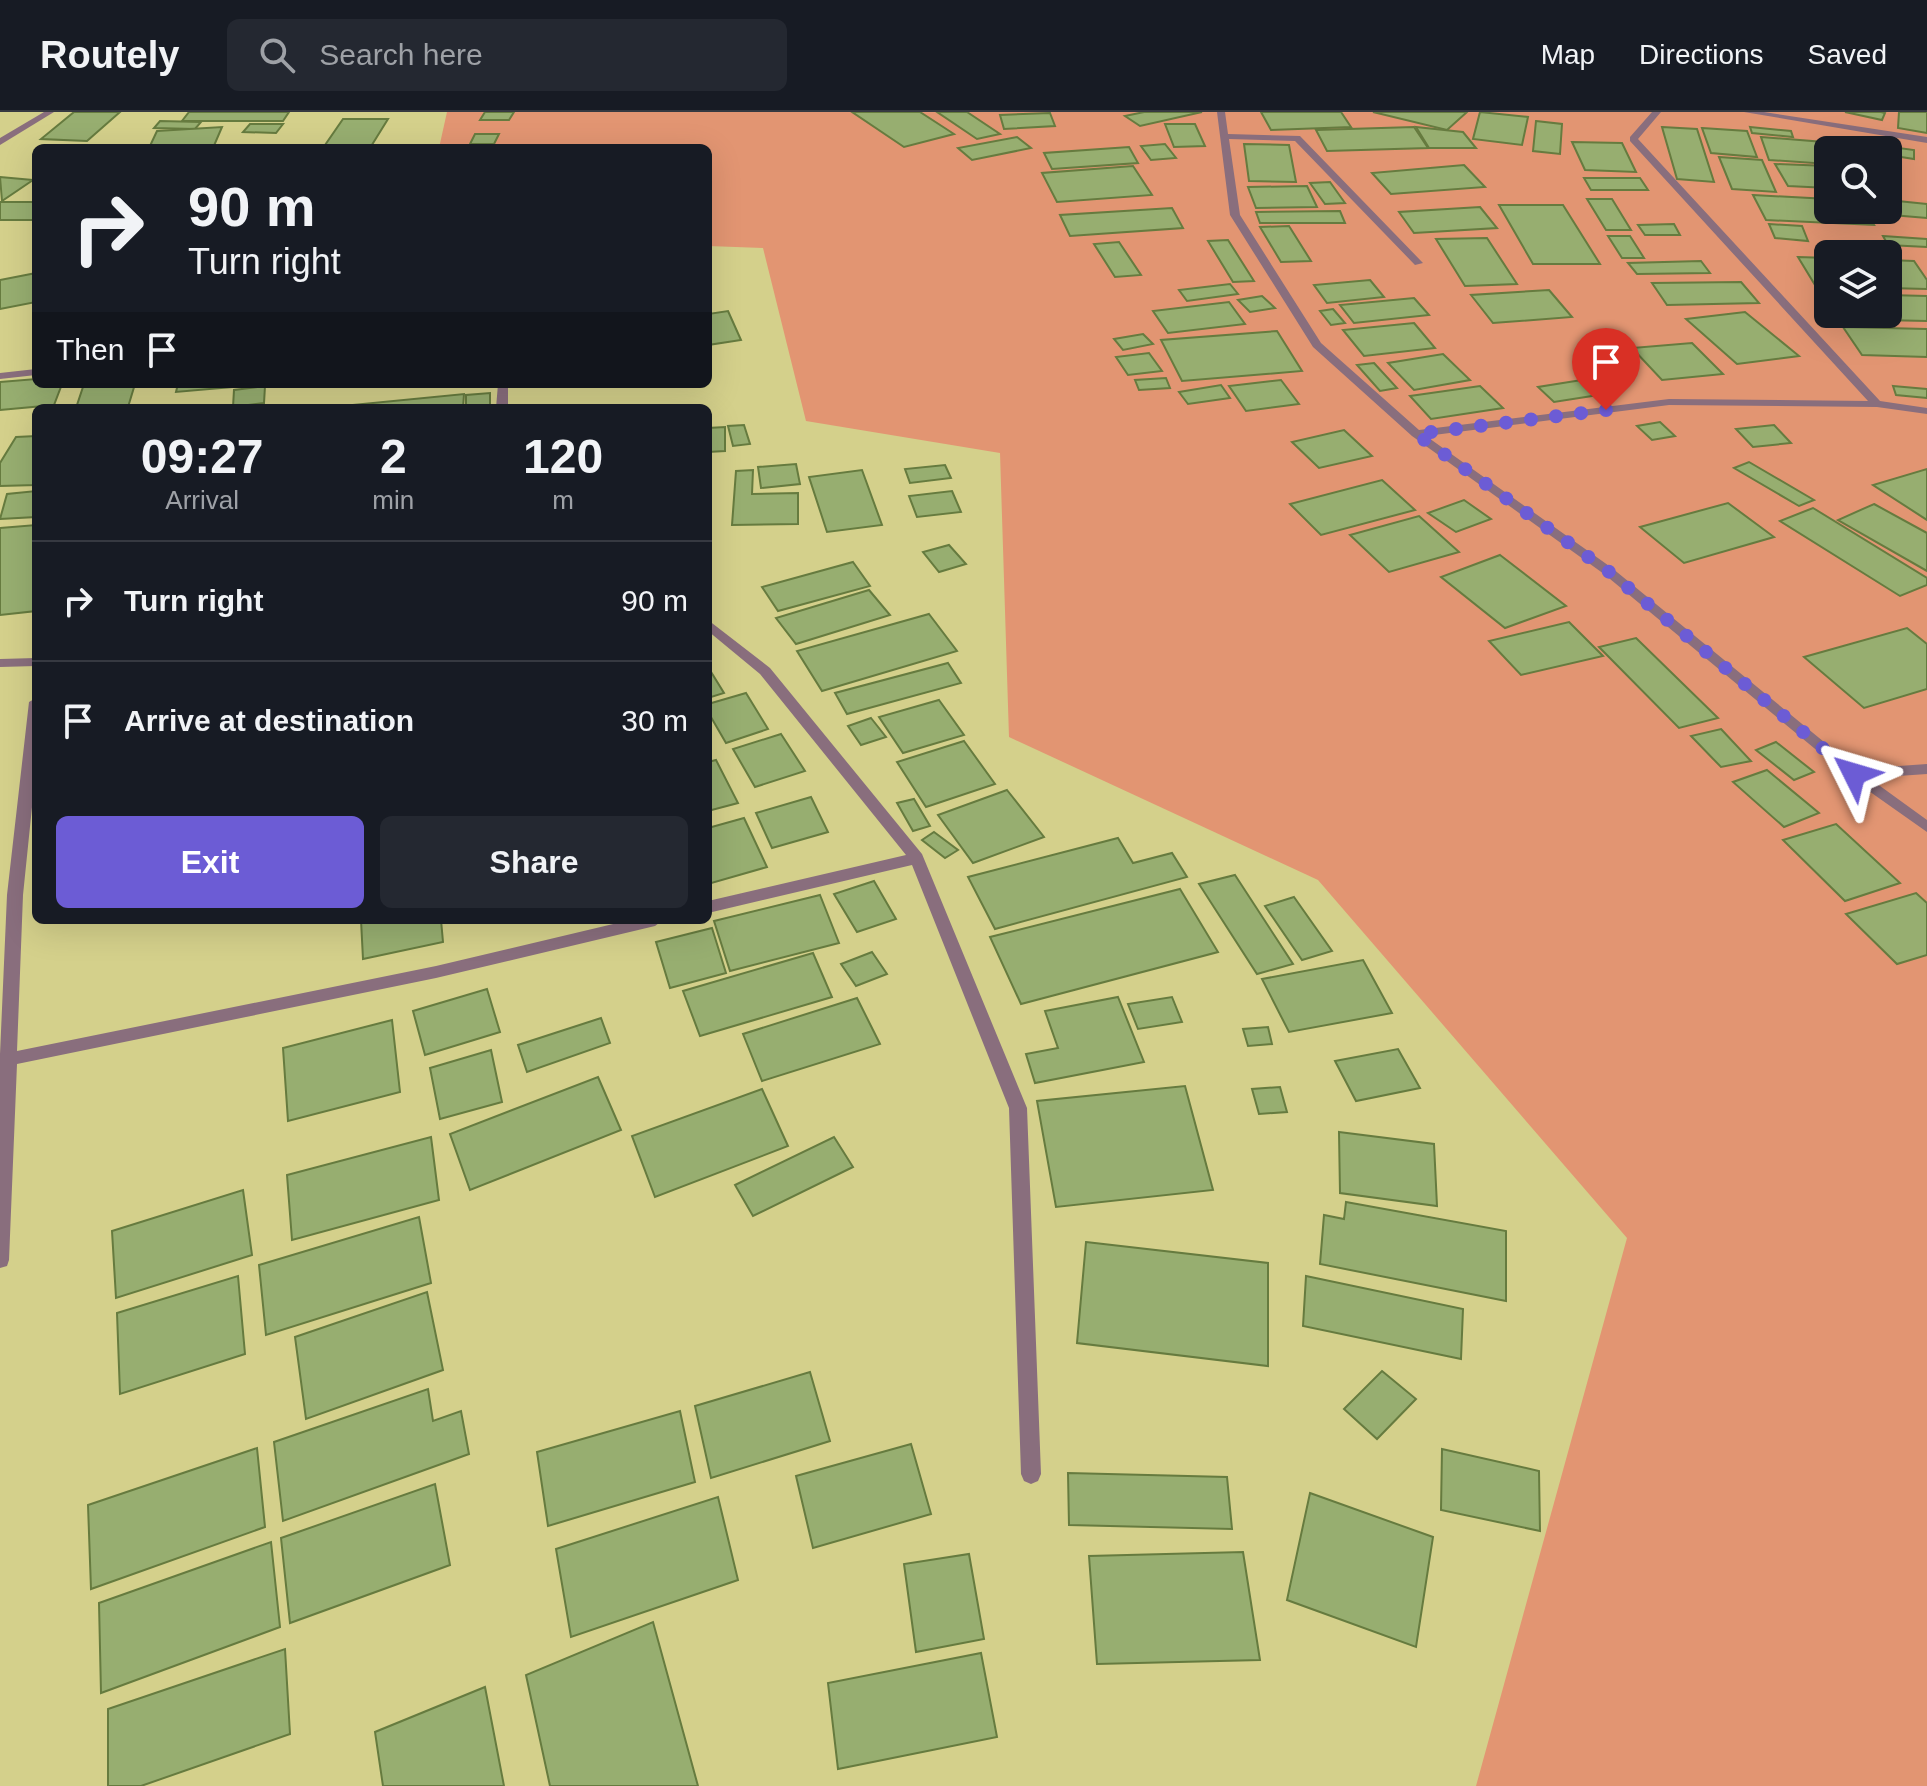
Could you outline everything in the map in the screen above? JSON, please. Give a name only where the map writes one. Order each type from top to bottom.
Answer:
[{"type":"street","points":[[0,142],[50,112]]},
{"type":"street","points":[[1221,112],[1235,215],[1317,345],[1416,434],[1608,571],[1854,774],[1927,827]]},
{"type":"street","points":[[1657,112],[1633,139],[1877,404]]},
{"type":"street","points":[[1748,112],[1927,140]]},
{"type":"street","points":[[1225,136],[1297,138],[1418,263]]},
{"type":"street","points":[[0,376],[32,372]]},
{"type":"street","points":[[1416,434],[1669,402],[1877,404],[1927,411]]},
{"type":"street","points":[[712,627],[765,671],[917,858],[1018,1108],[1031,1474]]},
{"type":"street","points":[[0,663],[32,662]]},
{"type":"street","points":[[0,1260],[5,1060],[15,895],[32,739]]},
{"type":"street","points":[[1854,774],[1927,769]]},
{"type":"street","points":[[712,906],[917,858]]},
{"type":"street","points":[[5,1060],[436,972],[638,924]]},
{"type":"shaded area","points":[[447,112],[1927,112],[1927,1786],[1476,1786],[1627,1238],[1318,880],[1009,737],[1000,453],[806,421],[763,248],[712,246],[712,144],[440,144]]},
{"type":"building","points":[[74,112],[120,112],[87,141],[41,139]]},
{"type":"building","points":[[189,112],[289,112],[283,121],[182,121]]},
{"type":"building","points":[[485,112],[514,112],[509,120],[480,120]]},
{"type":"building","points":[[852,112],[920,112],[954,134],[904,147]]},
{"type":"building","points":[[937,112],[967,112],[1000,134],[977,139]]},
{"type":"building","points":[[1144,112],[1202,112],[1140,126],[1125,116]]},
{"type":"building","points":[[1261,112],[1341,112],[1351,127],[1271,130]]},
{"type":"building","points":[[1373,112],[1467,112],[1447,130]]},
{"type":"building","points":[[1480,112],[1528,117],[1522,145],[1473,139]]},
{"type":"building","points":[[1845,112],[1881,112],[1885,113],[1882,120]]},
{"type":"building","points":[[1899,112],[1927,112],[1927,133],[1898,128]]},
{"type":"building","points":[[1050,113],[1055,126],[1004,129],[1000,115]]},
{"type":"building","points":[[343,119],[388,119],[372,144],[326,144]]},
{"type":"building","points":[[160,121],[201,122],[195,129],[154,128]]},
{"type":"building","points":[[1536,121],[1562,124],[1560,154],[1533,151]]},
{"type":"building","points":[[250,124],[283,124],[276,133],[243,132]]},
{"type":"building","points":[[1165,124],[1195,124],[1205,146],[1174,147]]},
{"type":"building","points":[[222,127],[215,144],[151,144],[157,131]]},
{"type":"building","points":[[1414,127],[1428,148],[1327,151],[1316,130]]},
{"type":"building","points":[[1416,127],[1463,132],[1476,148],[1429,148]]},
{"type":"building","points":[[1662,127],[1697,129],[1714,182],[1677,179]]},
{"type":"building","points":[[1750,127],[1791,131],[1793,137],[1752,133]]},
{"type":"building","points":[[1702,128],[1747,131],[1757,157],[1711,153]]},
{"type":"building","points":[[475,134],[499,134],[494,144],[470,144]]},
{"type":"building","points":[[1017,137],[1031,148],[972,160],[958,148]]},
{"type":"building","points":[[1761,137],[1814,141],[1814,163],[1769,160]]},
{"type":"building","points":[[1572,142],[1622,143],[1636,172],[1585,170]]},
{"type":"building","points":[[1165,144],[1176,158],[1151,160],[1141,146]]},
{"type":"building","points":[[1244,144],[1289,145],[1296,182],[1249,181]]},
{"type":"building","points":[[1129,147],[1138,163],[1052,169],[1044,153]]},
{"type":"building","points":[[1902,148],[1914,150],[1914,159],[1902,157]]},
{"type":"building","points":[[1719,157],[1762,160],[1776,192],[1732,189]]},
{"type":"building","points":[[1775,164],[1814,165],[1814,187],[1788,186]]},
{"type":"building","points":[[1464,165],[1485,187],[1391,194],[1372,173]]},
{"type":"building","points":[[1133,166],[1152,195],[1057,202],[1042,173]]},
{"type":"building","points":[[0,177],[32,180],[32,181],[2,201]]},
{"type":"building","points":[[1584,178],[1640,178],[1648,190],[1591,190]]},
{"type":"building","points":[[1330,182],[1345,203],[1325,204],[1310,183]]},
{"type":"building","points":[[1307,186],[1317,207],[1256,208],[1248,187]]},
{"type":"building","points":[[1753,195],[1814,198],[1814,222],[1766,220]]},
{"type":"building","points":[[1587,199],[1612,199],[1631,230],[1606,230]]},
{"type":"building","points":[[1902,201],[1927,204],[1927,218],[1902,216]]},
{"type":"building","points":[[0,202],[32,202],[32,220],[0,220]]},
{"type":"building","points":[[1499,205],[1563,205],[1600,264],[1533,264]]},
{"type":"building","points":[[1480,207],[1497,228],[1414,233],[1399,212]]},
{"type":"building","points":[[1172,208],[1183,228],[1070,236],[1060,215]]},
{"type":"building","points":[[1340,211],[1345,223],[1260,223],[1256,212]]},
{"type":"building","points":[[1674,224],[1680,235],[1645,235],[1638,225]]},
{"type":"building","points":[[1769,224],[1802,226],[1808,241],[1775,238]]},
{"type":"building","points":[[1289,226],[1311,261],[1281,262],[1260,227]]},
{"type":"building","points":[[1608,236],[1630,236],[1644,258],[1622,258]]},
{"type":"building","points":[[1883,236],[1927,239],[1927,247],[1902,246],[1902,240],[1885,240]]},
{"type":"building","points":[[1487,238],[1517,284],[1465,286],[1436,239]]},
{"type":"building","points":[[1228,240],[1254,281],[1233,282],[1208,241]]},
{"type":"building","points":[[1119,242],[1141,275],[1115,277],[1094,244]]},
{"type":"building","points":[[1798,257],[1814,258],[1814,283]]},
{"type":"building","points":[[1701,261],[1710,273],[1637,274],[1628,263]]},
{"type":"building","points":[[1902,261],[1914,261],[1927,280],[1927,289],[1902,288]]},
{"type":"building","points":[[32,274],[32,303],[0,309],[0,280]]},
{"type":"building","points":[[1370,280],[1384,297],[1327,303],[1314,285]]},
{"type":"building","points":[[1741,282],[1759,303],[1667,305],[1652,283]]},
{"type":"building","points":[[1230,284],[1238,294],[1187,301],[1179,290]]},
{"type":"building","points":[[1549,290],[1572,317],[1493,323],[1471,295]]},
{"type":"building","points":[[1902,295],[1927,296],[1927,321],[1902,320]]},
{"type":"building","points":[[1262,296],[1275,308],[1250,312],[1238,300]]},
{"type":"building","points":[[1414,298],[1429,315],[1354,323],[1340,305]]},
{"type":"building","points":[[1229,302],[1245,324],[1168,333],[1153,311]]},
{"type":"building","points":[[1333,309],[1345,323],[1331,325],[1320,311]]},
{"type":"building","points":[[728,311],[741,340],[712,344],[712,313]]},
{"type":"building","points":[[1745,312],[1799,356],[1737,364],[1686,319]]},
{"type":"building","points":[[1414,323],[1435,348],[1364,356],[1343,330]]},
{"type":"building","points":[[1844,328],[1927,329],[1927,357],[1862,355]]},
{"type":"building","points":[[1277,331],[1302,371],[1182,381],[1161,340]]},
{"type":"building","points":[[1143,334],[1153,344],[1123,350],[1114,339]]},
{"type":"building","points":[[1692,343],[1723,374],[1662,380],[1632,348]]},
{"type":"building","points":[[1149,353],[1162,371],[1128,375],[1116,357]]},
{"type":"building","points":[[1443,354],[1470,380],[1414,390],[1388,363]]},
{"type":"building","points":[[1374,363],[1397,388],[1380,391],[1357,365]]},
{"type":"building","points":[[1166,378],[1170,388],[1139,390],[1135,380]]},
{"type":"building","points":[[1594,378],[1611,393],[1554,402],[1538,387]]},
{"type":"building","points":[[32,379],[32,388],[60,388],[54,404],[32,404],[32,407],[0,410],[0,382]]},
{"type":"building","points":[[1281,380],[1299,404],[1246,411],[1229,386]]},
{"type":"building","points":[[1221,385],[1230,398],[1188,404],[1179,392]]},
{"type":"building","points":[[1480,386],[1503,408],[1431,419],[1410,396]]},
{"type":"building","points":[[1893,386],[1927,389],[1927,398],[1896,395]]},
{"type":"building","points":[[83,388],[134,388],[129,404],[77,404]]},
{"type":"building","points":[[177,388],[221,388],[176,392]]},
{"type":"building","points":[[265,388],[264,403],[233,404],[234,390]]},
{"type":"building","points":[[490,393],[490,404],[466,404],[466,395]]},
{"type":"building","points":[[464,394],[463,404],[363,404]]},
{"type":"building","points":[[1660,422],[1675,436],[1652,440],[1637,426]]},
{"type":"building","points":[[744,425],[750,444],[733,446],[728,426]]},
{"type":"building","points":[[1774,425],[1791,443],[1753,447],[1736,429]]},
{"type":"building","points":[[725,427],[725,451],[712,452],[712,428]]},
{"type":"building","points":[[1344,430],[1372,456],[1319,468],[1292,442]]},
{"type":"building","points":[[32,436],[32,485],[0,486],[0,463],[16,437]]},
{"type":"building","points":[[1749,462],[1814,500],[1799,506],[1734,468]]},
{"type":"building","points":[[796,464],[800,484],[761,488],[758,467]]},
{"type":"building","points":[[945,465],[951,478],[910,483],[905,469]]},
{"type":"building","points":[[1927,469],[1927,520],[1873,485]]},
{"type":"building","points":[[753,470],[752,494],[798,493],[798,524],[732,525],[736,471]]},
{"type":"building","points":[[862,470],[882,525],[827,532],[809,477]]},
{"type":"building","points":[[1382,480],[1415,510],[1321,535],[1290,504]]},
{"type":"building","points":[[32,491],[32,517],[0,519],[7,494]]},
{"type":"building","points":[[952,491],[961,512],[917,517],[909,496]]},
{"type":"building","points":[[1464,500],[1491,519],[1456,532],[1428,513]]},
{"type":"building","points":[[1728,503],[1774,537],[1684,563],[1640,527]]},
{"type":"building","points":[[1874,504],[1927,533],[1927,571],[1838,520]]},
{"type":"building","points":[[1813,508],[1927,578],[1927,585],[1900,596],[1780,521]]},
{"type":"building","points":[[1419,516],[1459,552],[1389,572],[1350,535]]},
{"type":"building","points":[[32,525],[32,611],[0,615],[0,528]]},
{"type":"building","points":[[949,545],[966,564],[939,572],[923,552]]},
{"type":"building","points":[[1500,555],[1566,606],[1505,628],[1441,577]]},
{"type":"building","points":[[853,562],[870,586],[778,611],[762,587]]},
{"type":"building","points":[[869,590],[890,615],[796,644],[776,618]]},
{"type":"building","points":[[929,614],[957,651],[822,691],[797,651]]},
{"type":"building","points":[[1569,622],[1603,656],[1521,675],[1489,641]]},
{"type":"building","points":[[1907,628],[1927,644],[1927,689],[1864,708],[1804,657]]},
{"type":"building","points":[[1636,638],[1718,718],[1679,728],[1599,647]]},
{"type":"building","points":[[948,663],[961,683],[847,714],[835,693]]},
{"type":"building","points":[[712,674],[724,693],[712,697]]},
{"type":"building","points":[[746,693],[768,729],[726,743],[712,719],[712,703]]},
{"type":"building","points":[[939,700],[964,735],[903,753],[879,717]]},
{"type":"building","points":[[871,718],[886,737],[861,745],[848,726]]},
{"type":"building","points":[[1721,729],[1751,761],[1721,767],[1691,736]]},
{"type":"building","points":[[781,734],[805,771],[755,787],[733,749]]},
{"type":"building","points":[[964,741],[995,784],[926,807],[897,762]]},
{"type":"building","points":[[1776,742],[1814,772],[1794,780],[1756,750]]},
{"type":"building","points":[[716,760],[738,803],[712,810],[712,761]]},
{"type":"building","points":[[1767,770],[1819,813],[1784,827],[1733,782]]},
{"type":"building","points":[[1007,790],[1044,837],[973,863],[938,815]]},
{"type":"building","points":[[811,797],[828,832],[772,848],[756,813]]},
{"type":"building","points":[[914,799],[930,826],[913,831],[897,803]]},
{"type":"building","points":[[744,818],[767,867],[712,883],[712,827]]},
{"type":"building","points":[[1836,824],[1900,883],[1845,901],[1783,840]]},
{"type":"building","points":[[934,832],[958,850],[945,858],[922,840]]},
{"type":"building","points":[[1118,838],[1133,863],[1172,853],[1187,877],[995,929],[968,877]]},
{"type":"building","points":[[1235,875],[1293,964],[1257,974],[1199,884]]},
{"type":"building","points":[[874,881],[896,919],[857,932],[834,894]]},
{"type":"building","points":[[1180,889],[1218,952],[1021,1004],[990,937]]},
{"type":"building","points":[[1916,893],[1927,903],[1927,955],[1897,964],[1846,914]]},
{"type":"building","points":[[820,895],[839,943],[730,971],[714,921]]},
{"type":"building","points":[[1294,897],[1332,951],[1302,960],[1265,906]]},
{"type":"building","points":[[361,924],[441,924],[443,942],[363,959]]},
{"type":"building","points":[[712,928],[726,973],[670,988],[656,942]]},
{"type":"building","points":[[872,952],[887,974],[856,986],[841,964]]},
{"type":"building","points":[[813,953],[832,997],[700,1036],[683,991]]},
{"type":"building","points":[[1363,960],[1392,1013],[1289,1032],[1262,979]]},
{"type":"building","points":[[487,989],[500,1032],[425,1055],[413,1011]]},
{"type":"building","points":[[1118,997],[1144,1062],[1035,1083],[1026,1054],[1058,1048],[1045,1011]]},
{"type":"building","points":[[1172,997],[1182,1022],[1138,1029],[1128,1004]]},
{"type":"building","points":[[857,998],[880,1044],[762,1081],[743,1034]]},
{"type":"building","points":[[601,1018],[610,1043],[527,1072],[518,1045]]},
{"type":"building","points":[[392,1020],[400,1092],[288,1121],[283,1048]]},
{"type":"building","points":[[1268,1027],[1272,1044],[1248,1046],[1243,1029]]},
{"type":"building","points":[[1398,1049],[1420,1088],[1356,1101],[1335,1061]]},
{"type":"building","points":[[491,1050],[502,1102],[440,1119],[430,1068]]},
{"type":"building","points":[[598,1077],[621,1130],[470,1190],[450,1134]]},
{"type":"building","points":[[1185,1086],[1213,1190],[1056,1207],[1037,1101]]},
{"type":"building","points":[[1280,1087],[1287,1112],[1259,1114],[1252,1089]]},
{"type":"building","points":[[762,1089],[788,1146],[655,1197],[632,1136]]},
{"type":"building","points":[[1339,1132],[1434,1144],[1437,1206],[1340,1193]]},
{"type":"building","points":[[431,1137],[439,1200],[292,1240],[287,1175]]},
{"type":"building","points":[[834,1137],[853,1167],[753,1216],[735,1185]]},
{"type":"building","points":[[243,1190],[252,1255],[116,1298],[112,1231]]},
{"type":"building","points":[[1346,1202],[1506,1231],[1506,1301],[1320,1264],[1324,1215],[1344,1219]]},
{"type":"building","points":[[419,1217],[431,1283],[266,1335],[259,1265]]},
{"type":"building","points":[[1086,1242],[1268,1263],[1268,1366],[1077,1343]]},
{"type":"building","points":[[238,1276],[245,1354],[120,1394],[117,1313]]},
{"type":"building","points":[[1306,1276],[1463,1309],[1461,1359],[1303,1326]]},
{"type":"building","points":[[427,1292],[443,1370],[306,1419],[295,1337]]},
{"type":"building","points":[[1382,1371],[1416,1399],[1377,1439],[1344,1409]]},
{"type":"building","points":[[810,1372],[830,1441],[711,1478],[695,1406]]},
{"type":"building","points":[[428,1389],[433,1421],[461,1411],[469,1454],[283,1521],[274,1442]]},
{"type":"building","points":[[680,1411],[695,1482],[548,1526],[537,1452]]},
{"type":"building","points":[[911,1444],[931,1514],[813,1548],[796,1476]]},
{"type":"building","points":[[257,1448],[265,1527],[91,1589],[88,1505]]},
{"type":"building","points":[[1442,1449],[1539,1471],[1540,1531],[1441,1510]]},
{"type":"building","points":[[1068,1473],[1227,1477],[1232,1529],[1069,1525]]},
{"type":"building","points":[[435,1484],[450,1565],[290,1623],[281,1538]]},
{"type":"building","points":[[1310,1493],[1433,1537],[1416,1647],[1287,1600]]},
{"type":"building","points":[[718,1497],[738,1580],[571,1637],[556,1549]]},
{"type":"building","points":[[271,1542],[280,1627],[101,1693],[99,1603]]},
{"type":"building","points":[[1243,1552],[1260,1660],[1097,1664],[1089,1556]]},
{"type":"building","points":[[969,1554],[984,1639],[916,1652],[904,1564]]},
{"type":"building","points":[[653,1622],[698,1786],[550,1786],[526,1675]]},
{"type":"building","points":[[285,1649],[290,1734],[141,1786],[108,1786],[108,1709]]},
{"type":"building","points":[[981,1653],[997,1737],[838,1769],[828,1683]]},
{"type":"building","points":[[485,1687],[504,1786],[383,1786],[375,1732]]},
{"type":"route","points":[[1606,410],[1416,434],[1608,571],[1854,774]]}]
